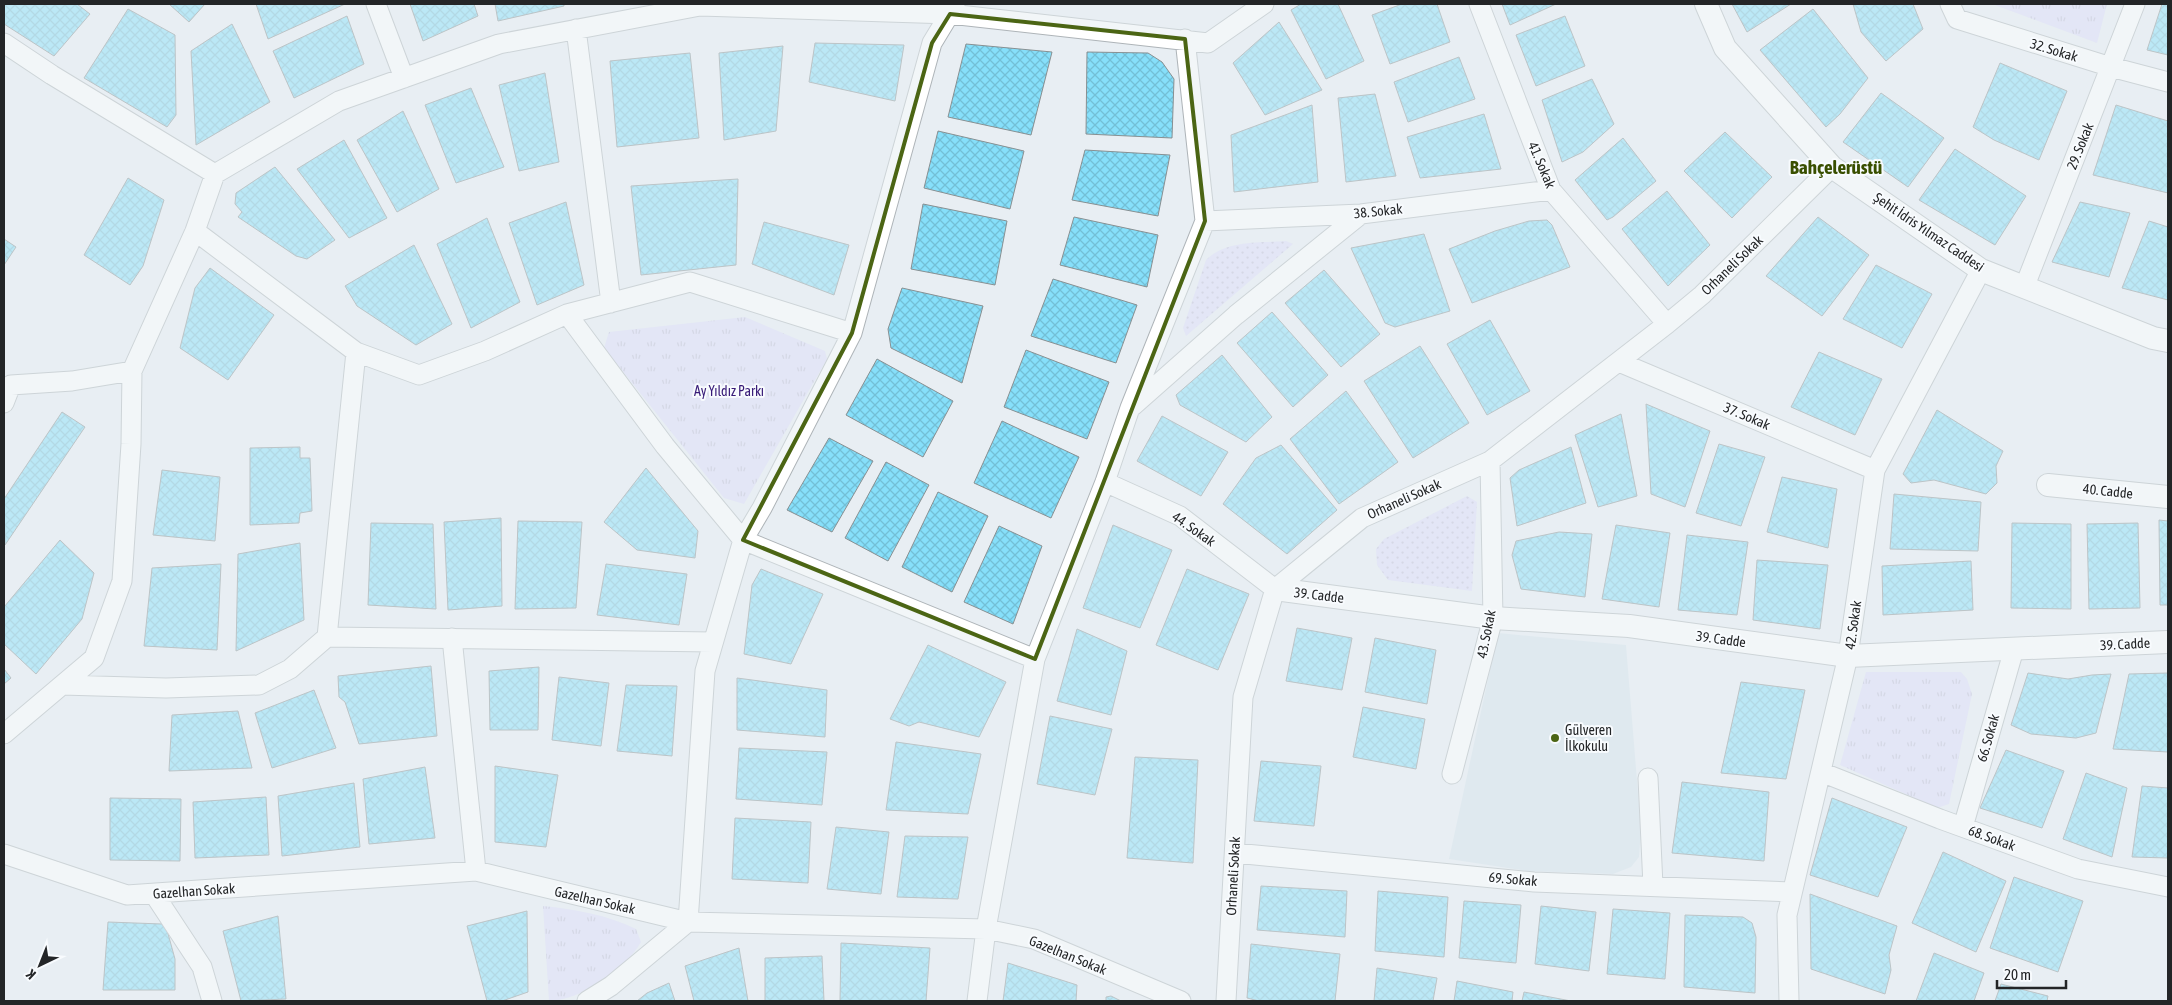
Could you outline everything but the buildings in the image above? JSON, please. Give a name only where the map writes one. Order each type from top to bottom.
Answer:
[{"type":"street","points":[[376,4],[404,78]]},
{"type":"street","points":[[4,734],[94,658],[122,581],[131,444],[132,371],[195,231],[215,174],[339,101],[498,44],[700,6],[746,5],[953,9],[1208,43],[1264,4]]},
{"type":"street","name":"41. Sokak","points":[[1479,4],[1551,190],[1667,324]]},
{"type":"street","name":"Şehit İdris Yılmaz Caddesi","points":[[1706,4],[1725,48],[1832,167],[1981,270],[2153,338],[2168,342]]},
{"type":"street","name":"32. Sokak","points":[[1950,4],[1957,19],[2111,67],[2168,82]]},
{"type":"street","name":"29. Sokak","points":[[2024,288],[2135,4]]},
{"type":"street","points":[[587,1001],[611,986],[688,922],[705,671],[713,642],[743,540],[762,508],[852,333],[932,43],[953,9]]},
{"type":"street","points":[[576,29],[611,302]]},
{"type":"street","points":[[977,1001],[986,929],[1035,659],[1105,482],[1130,408],[1205,221],[1184,39]]},
{"type":"street","points":[[4,43],[52,75],[215,174]]},
{"type":"street","name":"Orhaneli Sokak","points":[[1226,1001],[1243,697],[1275,589],[1362,518],[1490,461],[1619,362],[1702,295],[1832,167]]},
{"type":"street","name":"38. Sokak","points":[[1205,221],[1361,214],[1551,190]]},
{"type":"street","points":[[1130,408],[1236,315],[1361,214]]},
{"type":"street","points":[[195,231],[356,352],[419,375],[485,351],[568,314],[690,282],[852,333]]},
{"type":"street","name":"42. Sokak","points":[[1789,1001],[1787,915],[1848,656],[1875,470],[1981,270]]},
{"type":"street","points":[[568,314],[664,446],[743,540],[1035,659]]},
{"type":"street","points":[[326,637],[356,352]]},
{"type":"street","name":"37. Sokak","points":[[1619,362],[1875,470]]},
{"type":"street","points":[[4,403],[7,382],[72,381],[132,371]]},
{"type":"street","name":"43. Sokak","points":[[1452,774],[1492,618],[1490,461]]},
{"type":"street","name":"44. Sokak","points":[[1105,482],[1180,516],[1275,589]]},
{"type":"street","name":"40. Cadde","points":[[2048,485],[2168,497]]},
{"type":"street","name":"39. Cadde","points":[[1275,589],[1492,618],[1629,626],[1848,656],[2168,642]]},
{"type":"street","points":[[62,685],[166,688],[259,685],[290,669],[326,637],[713,642]]},
{"type":"street","points":[[452,638],[476,871]]},
{"type":"street","name":"66. Sokak","points":[[1963,827],[2014,649]]},
{"type":"street","name":"68. Sokak","points":[[1821,772],[2078,869],[2168,886]]},
{"type":"street","points":[[1648,778],[1653,886]]},
{"type":"street","name":"69. Sokak","points":[[1235,852],[1534,882],[1792,892]]},
{"type":"street","name":"Gazelhan Sokak","points":[[4,854],[127,895],[476,871],[688,922],[986,929],[1034,940],[1181,1001]]},
{"type":"street","points":[[154,894],[202,967],[212,1001]]},
{"type":"highlighted area","points":[[950,14],[1185,39],[1205,221],[1035,659],[743,540],[852,333],[932,43]]},
{"type":"shaded area","name":"Gülveren İlkokulu","points":[[1498,633],[1626,645],[1641,830],[1639,857],[1631,867],[1613,874],[1528,871],[1449,859]]},
{"type":"green space","points":[[1992,4],[2107,4],[2097,43]]},
{"type":"green space","points":[[1286,241],[1293,244],[1186,336],[1183,328],[1206,260],[1223,249],[1233,246]]},
{"type":"green space","name":"Ay Yıldız Parkı","points":[[745,317],[825,351],[827,359],[744,504],[724,498],[604,348],[609,332]]},
{"type":"green space","points":[[1467,496],[1477,502],[1472,591],[1388,580],[1377,565],[1376,549],[1384,539]]},
{"type":"green space","points":[[1866,672],[1961,672],[1967,679],[1972,694],[1949,804],[1937,808],[1840,765]]},
{"type":"green space","points":[[543,906],[579,911],[614,920],[636,929],[641,942],[625,963],[601,982],[574,996],[549,1001]]},
{"type":"place","name":"Gülveren İlkokulu","points":[[1555,738]]},
{"type":"district","name":"Bahçelerüstü","points":[[1836,167]]}]
